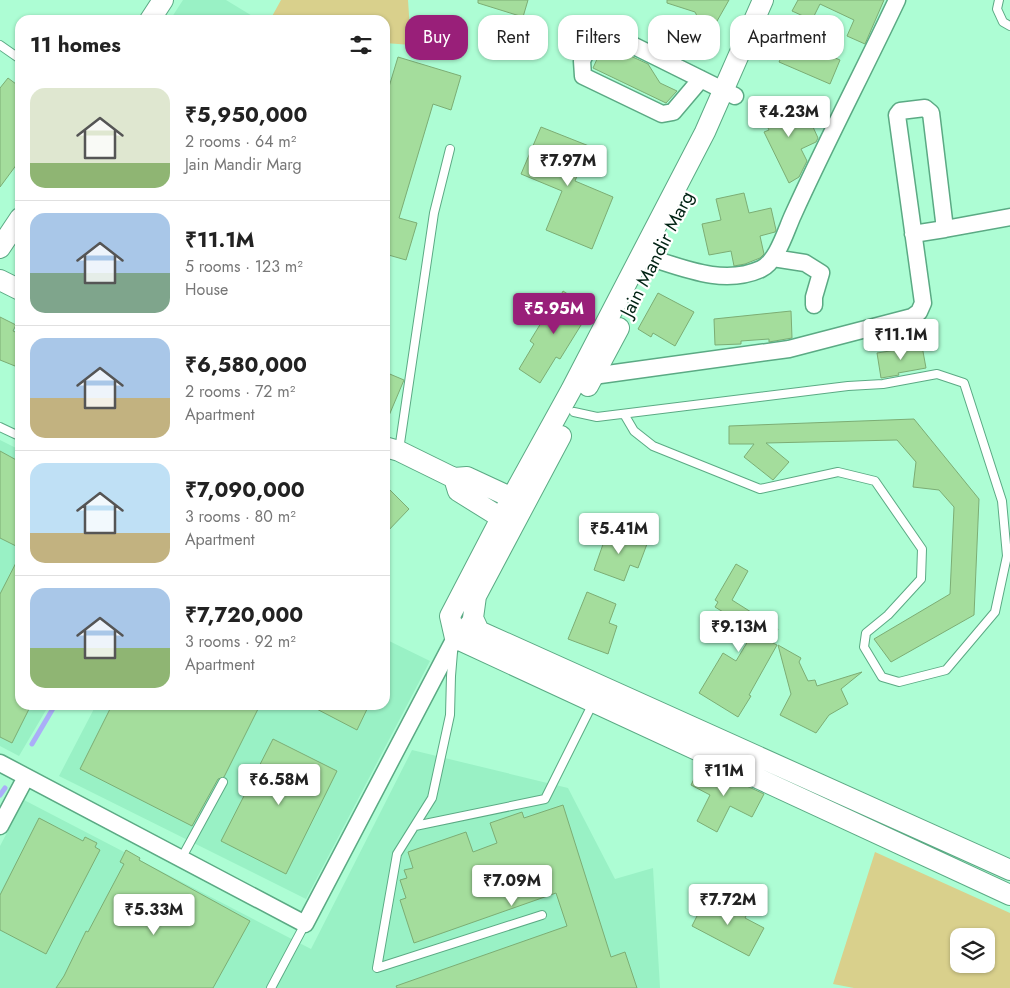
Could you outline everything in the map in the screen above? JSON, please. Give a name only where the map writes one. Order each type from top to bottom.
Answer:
[{"type":"street","name":"Jain Mandir Marg","points":[[729,93],[763,0]]},
{"type":"street","name":"Jain Mandir Marg","points":[[477,578],[575,399],[698,159],[729,93],[778,0]]},
{"type":"street","points":[[654,259],[707,275],[726,276],[747,274],[763,269],[774,258],[808,180],[897,0]]},
{"type":"street","points":[[153,15],[161,1]]},
{"type":"street","points":[[701,79],[673,112],[662,114],[583,76],[582,62],[595,33],[606,32],[701,79],[729,93]]},
{"type":"street","points":[[593,376],[789,349],[912,317],[919,312],[923,303],[898,115],[900,111],[925,108],[931,112],[945,229]]},
{"type":"street","points":[[913,234],[1010,217]]},
{"type":"street","name":"Jain Mandir Marg","points":[[637,278],[654,259],[666,221]]},
{"type":"street","points":[[0,248],[15,226]]},
{"type":"street","points":[[774,258],[805,263],[821,273],[814,297],[814,305]]},
{"type":"street","points":[[0,280],[15,288]]},
{"type":"street","name":"Jain Mandir Marg","points":[[575,399],[593,376],[616,317]]},
{"type":"street","points":[[392,449],[454,478],[466,477],[518,500]]},
{"type":"street","points":[[454,478],[458,491],[507,522]]},
{"type":"street","points":[[0,764],[305,924],[455,638],[472,618],[477,578]]},
{"type":"street","points":[[455,638],[450,616],[477,578]]},
{"type":"street","points":[[472,618],[479,631],[591,694]]},
{"type":"street","points":[[455,638],[667,726],[772,763],[1006,869],[1002,892],[764,781],[667,726]]},
{"type":"street","points":[[764,781],[772,763]]},
{"type":"street","points":[[0,826],[26,777]]},
{"type":"street","points":[[872,831],[880,811]]},
{"type":"lane","points":[[999,0],[997,9],[1003,22],[1010,26]]},
{"type":"lane","points":[[0,45],[15,55]]},
{"type":"lane","points":[[392,449],[434,213],[450,149]]},
{"type":"lane","points":[[575,399],[597,417],[848,386],[883,384],[937,374],[964,383],[1002,502],[1007,556],[995,612],[946,670],[899,682],[882,677],[864,647],[866,632],[888,615],[921,579],[922,550],[875,481],[838,472],[760,489],[653,446],[634,431],[624,414]]},
{"type":"lane","points":[[0,427],[15,434]]},
{"type":"lane","points":[[455,638],[451,676],[450,715],[432,798],[397,854],[377,968],[542,915]]},
{"type":"lane","points":[[415,826],[545,799],[591,694]]},
{"type":"lane","points":[[181,859],[224,782]]},
{"type":"lane","points":[[271,988],[305,924]]},
{"type":"shaded area","points":[[183,0],[226,0],[251,15],[173,15]]},
{"type":"shaded area","points":[[281,0],[408,0],[409,15],[405,15],[405,45],[390,43],[390,15],[273,15]]},
{"type":"shaded area","points":[[0,440],[15,448],[15,710],[46,710],[19,756],[0,746]]},
{"type":"shaded area","points":[[390,641],[430,661],[306,899],[59,776],[93,710],[390,710]]},
{"type":"shaded area","points":[[412,750],[568,788],[615,879],[653,868],[660,988],[0,988],[0,846],[24,800],[311,949]]},
{"type":"shaded area","points":[[875,852],[1010,913],[1010,988],[854,988],[833,984]]},
{"type":"building","points":[[478,0],[528,0],[524,15],[517,15],[478,3]]},
{"type":"building","points":[[667,0],[729,0],[720,16],[697,15],[695,12],[667,3]]},
{"type":"building","points":[[798,0],[884,0],[865,44],[847,36],[854,20],[820,4],[814,15],[801,15],[792,11]]},
{"type":"building","points":[[398,57],[461,76],[451,110],[433,104],[399,218],[417,223],[406,260],[390,255],[390,83]]},
{"type":"building","points":[[638,59],[648,64],[660,83],[677,91],[666,103],[593,68],[597,60]]},
{"type":"building","points":[[780,60],[840,60],[830,84],[779,62]]},
{"type":"building","points":[[8,78],[15,83],[15,167],[0,187],[0,88]]},
{"type":"building","points":[[786,99],[796,121],[808,116],[818,138],[816,142],[801,149],[807,161],[799,177],[789,183],[764,132],[769,130],[760,112]]},
{"type":"building","points":[[541,127],[589,146],[575,181],[613,197],[592,249],[546,230],[562,191],[521,174]]},
{"type":"building","points":[[744,193],[749,213],[771,208],[776,230],[775,232],[760,236],[764,254],[760,258],[734,266],[731,251],[709,255],[702,224],[721,220],[716,199]]},
{"type":"building","points":[[563,291],[591,309],[560,359],[556,357],[540,383],[519,369],[534,344],[530,341],[558,295],[560,297]]},
{"type":"building","points":[[658,293],[694,312],[675,346],[653,333],[651,337],[638,329]]},
{"type":"building","points":[[791,311],[792,338],[769,342],[769,339],[741,341],[741,344],[715,345],[714,319]]},
{"type":"building","points":[[0,317],[15,324],[13,331],[15,332],[15,366],[0,360]]},
{"type":"building","points":[[922,346],[926,368],[881,378],[877,353]]},
{"type":"building","points":[[390,374],[404,380],[390,413]]},
{"type":"building","points":[[914,419],[979,499],[974,615],[891,662],[874,639],[950,594],[954,507],[939,490],[913,487],[916,462],[897,440],[766,443],[789,462],[773,480],[744,457],[754,444],[729,444],[729,426]]},
{"type":"building","points":[[0,451],[15,459],[15,546],[0,538]]},
{"type":"building","points":[[390,490],[409,509],[390,529]]},
{"type":"building","points":[[608,530],[647,544],[638,568],[630,565],[624,581],[594,570]]},
{"type":"building","points":[[736,564],[748,571],[732,600],[778,629],[771,642],[777,645],[738,717],[699,693],[723,653],[736,661],[754,631],[715,607],[718,602],[715,600]]},
{"type":"building","points":[[15,565],[15,710],[28,710],[12,743],[0,737],[0,594]]},
{"type":"building","points":[[587,592],[616,604],[609,623],[617,626],[608,654],[568,639]]},
{"type":"building","points":[[778,645],[801,658],[799,662],[808,681],[815,680],[817,686],[862,672],[841,689],[848,704],[829,715],[816,733],[780,715],[791,694]]},
{"type":"building","points":[[110,710],[258,710],[224,777],[218,779],[192,826],[80,769]]},
{"type":"building","points":[[319,710],[367,710],[357,730]]},
{"type":"building","points":[[273,739],[337,771],[286,874],[221,841]]},
{"type":"building","points":[[701,765],[764,794],[752,817],[730,806],[717,832],[697,821],[710,795],[691,785]]},
{"type":"building","points":[[563,805],[611,957],[625,952],[637,988],[397,988],[396,986],[567,926],[556,893],[414,943],[400,900],[406,898],[400,880],[407,878],[404,870],[413,868],[408,852],[466,832],[473,852],[497,843],[490,823],[522,812],[524,818]]},
{"type":"building","points":[[39,818],[83,841],[85,837],[97,843],[95,847],[100,850],[46,954],[0,930],[0,895]]},
{"type":"building","points":[[126,850],[140,858],[139,860],[250,921],[213,988],[56,988],[124,864],[120,862]]},
{"type":"building","points":[[706,898],[721,906],[723,902],[747,914],[745,918],[764,928],[749,956],[692,926]]},
{"type":"waterway","points":[[32,744],[52,710]]},
{"type":"waterway","points":[[0,795],[5,788]]}]
